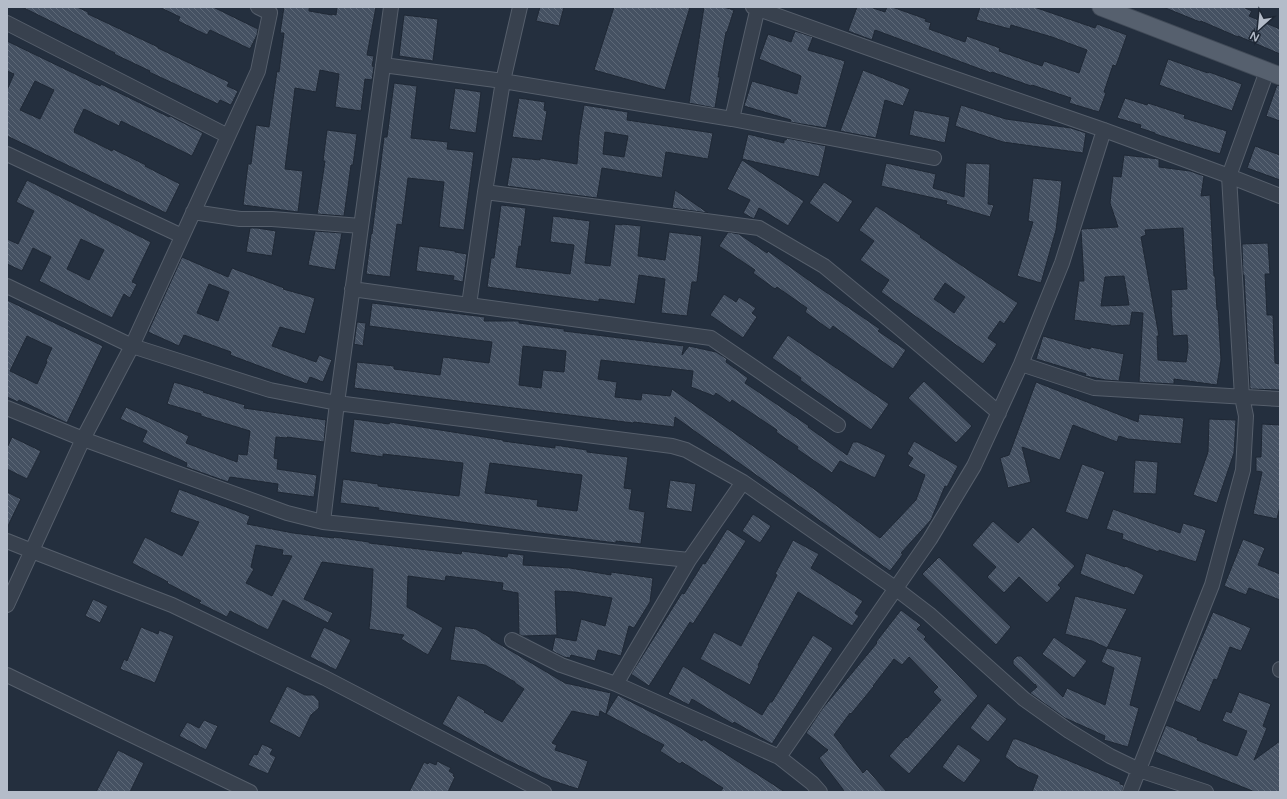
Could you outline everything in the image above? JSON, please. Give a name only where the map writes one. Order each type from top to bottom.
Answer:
[{"type":"main road","points":[[1101,7],[1274,73]]},
{"type":"street","points":[[7,605],[83,439],[132,346],[258,70],[270,13],[258,7]]},
{"type":"street","points":[[323,522],[352,289],[391,7]]},
{"type":"street","points":[[469,305],[503,81],[520,7]]},
{"type":"street","points":[[732,119],[756,8],[1104,130],[1280,196]]},
{"type":"street","points":[[7,23],[228,136]]},
{"type":"street","points":[[383,65],[503,81],[732,119],[934,158]]},
{"type":"street","points":[[1130,792],[1212,585],[1243,470],[1246,416],[1242,397],[1229,176],[1274,73]]},
{"type":"street","points":[[779,757],[930,539],[970,472],[1021,364],[1062,263],[1104,130]]},
{"type":"street","points":[[7,154],[182,236]]},
{"type":"street","points":[[485,192],[759,228],[824,266],[999,413]]},
{"type":"street","points":[[193,212],[240,219],[272,219],[361,226]]},
{"type":"street","points":[[7,286],[132,346],[270,390],[337,403],[672,446],[686,450],[744,482],[895,588],[929,614],[1024,699],[1076,735],[1110,756],[1139,770],[1206,792]]},
{"type":"street","points":[[352,289],[711,338],[838,425]]},
{"type":"street","points":[[1021,364],[1094,388],[1280,399]]},
{"type":"street","points":[[7,408],[83,439],[287,513],[323,522],[689,560]]},
{"type":"street","points":[[616,684],[689,560],[744,482]]},
{"type":"street","points":[[7,541],[172,605],[325,678],[544,792]]},
{"type":"street","points":[[512,640],[561,665],[616,684],[779,757],[812,783],[820,792]]},
{"type":"street","points":[[7,675],[250,792]]},
{"type":"building","points":[[22,7],[77,7],[88,12],[88,14],[229,82],[227,86],[238,91],[231,105],[220,100],[218,104],[149,72],[150,71],[114,54],[115,53]]},
{"type":"building","points":[[159,7],[213,7],[258,29],[257,35],[250,49],[210,30],[207,35],[178,21],[180,17]]},
{"type":"building","points":[[284,7],[309,7],[309,11],[336,15],[337,7],[376,7],[367,55],[374,56],[372,66],[374,67],[372,80],[365,79],[361,111],[335,107],[339,74],[320,70],[316,92],[295,88],[285,169],[303,171],[298,212],[243,205],[248,164],[251,164],[256,125],[269,127],[277,71],[279,72],[284,33],[280,33]]},
{"type":"building","points":[[540,7],[564,7],[559,26],[536,21]]},
{"type":"building","points":[[614,7],[690,7],[665,90],[594,70]]},
{"type":"building","points":[[704,7],[723,7],[734,10],[726,32],[718,77],[720,77],[715,108],[689,103]]},
{"type":"building","points":[[857,7],[870,7],[885,12],[887,7],[892,7],[926,19],[925,21],[931,23],[929,29],[965,42],[967,36],[1000,48],[999,51],[1042,66],[1044,61],[1079,73],[1087,50],[1052,37],[1011,25],[1010,29],[976,20],[980,7],[1034,7],[1095,28],[1097,24],[1127,35],[1116,66],[1113,65],[1104,92],[1106,93],[1099,112],[1069,103],[1071,98],[992,72],[991,73],[875,30],[872,40],[848,31]]},
{"type":"building","points":[[1163,7],[1243,7],[1252,11],[1249,16],[1280,29],[1280,54],[1201,21],[1200,22]]},
{"type":"building","points":[[404,15],[438,19],[433,61],[399,56]]},
{"type":"building","points":[[795,31],[813,37],[808,50],[845,61],[826,128],[790,122],[791,120],[744,106],[752,81],[797,94],[801,76],[759,59],[768,34],[791,42]]},
{"type":"building","points":[[7,41],[100,86],[101,84],[169,117],[170,116],[203,133],[192,156],[121,121],[119,126],[84,109],[74,130],[74,132],[112,151],[113,149],[146,165],[145,166],[180,184],[166,213],[7,136],[7,90],[14,74],[7,71]],"holes":[[[35,81],[54,90],[40,119],[20,110]]]},
{"type":"building","points":[[1168,59],[1242,84],[1232,111],[1159,85]]},
{"type":"building","points":[[863,70],[910,89],[903,106],[885,100],[876,138],[840,131]]},
{"type":"building","points":[[394,83],[417,86],[411,138],[448,142],[447,149],[474,152],[464,230],[439,227],[444,182],[408,178],[402,225],[397,224],[390,277],[366,274],[384,137],[387,137]]},
{"type":"building","points":[[1277,85],[1280,86],[1280,121],[1266,116]]},
{"type":"building","points":[[455,88],[481,92],[476,133],[449,129]]},
{"type":"building","points":[[519,98],[545,102],[544,110],[547,111],[542,141],[512,137]]},
{"type":"building","points":[[1125,98],[1147,105],[1148,103],[1185,115],[1184,118],[1227,131],[1220,154],[1155,134],[1140,128],[1141,125],[1117,118]]},
{"type":"building","points":[[584,105],[628,112],[627,120],[713,133],[708,159],[666,152],[662,178],[602,168],[597,198],[507,186],[512,157],[540,160],[540,158],[577,164],[579,136]],"holes":[[[605,132],[628,136],[624,157],[603,154]]]},
{"type":"building","points":[[961,105],[1006,119],[1071,128],[1086,133],[1083,153],[1003,142],[955,126]]},
{"type":"building","points":[[914,110],[950,117],[945,143],[909,135]]},
{"type":"building","points":[[327,130],[357,134],[344,216],[317,214],[325,161],[323,161]]},
{"type":"building","points":[[748,134],[784,143],[784,140],[787,138],[826,146],[819,177],[742,159]]},
{"type":"building","points":[[1255,146],[1280,155],[1280,180],[1247,168]]},
{"type":"building","points":[[1124,155],[1159,159],[1159,167],[1190,171],[1204,176],[1201,196],[1210,195],[1214,276],[1218,310],[1221,360],[1217,385],[1174,379],[1174,384],[1139,382],[1143,313],[1132,312],[1130,325],[1111,326],[1074,320],[1079,281],[1084,281],[1081,230],[1118,227],[1110,203],[1113,176],[1121,177]],"holes":[[[1183,228],[1187,289],[1171,290],[1171,307],[1173,336],[1187,335],[1188,348],[1186,362],[1158,360],[1157,336],[1159,336],[1141,237],[1146,235],[1145,230]],[[1124,276],[1129,305],[1101,306],[1105,277]]]},
{"type":"building","points":[[742,160],[804,201],[788,226],[759,208],[754,219],[743,213],[750,200],[727,189]]},
{"type":"building","points":[[886,163],[936,174],[933,188],[964,197],[966,163],[990,164],[988,204],[994,205],[990,217],[946,204],[947,201],[881,186]]},
{"type":"building","points":[[1033,178],[1062,181],[1056,230],[1041,283],[1017,276],[1033,222],[1028,221]]},
{"type":"building","points":[[27,180],[151,242],[132,282],[137,284],[130,298],[124,294],[112,318],[39,281],[51,257],[33,248],[22,271],[7,264],[7,239],[18,244],[34,211],[16,202]],"holes":[[[81,239],[104,250],[89,280],[67,269]]]},
{"type":"building","points":[[824,182],[853,201],[838,223],[809,203]]},
{"type":"building","points":[[675,190],[708,213],[672,208]]},
{"type":"building","points":[[501,205],[526,208],[521,247],[519,246],[516,267],[570,274],[574,245],[550,242],[553,216],[590,221],[585,263],[610,266],[615,224],[641,226],[638,256],[665,260],[669,232],[702,236],[697,282],[692,282],[687,316],[661,313],[665,279],[639,275],[635,304],[599,299],[599,302],[487,287],[491,258],[494,258]]},
{"type":"building","points":[[876,206],[1018,303],[1004,324],[1000,321],[988,338],[997,344],[983,364],[881,292],[889,280],[860,260],[874,241],[859,230]],"holes":[[[945,283],[965,297],[954,313],[934,299]]]},
{"type":"building","points":[[250,228],[276,231],[272,256],[246,252]]},
{"type":"building","points":[[315,231],[342,233],[335,270],[308,265]]},
{"type":"building","points":[[728,232],[739,234],[767,253],[768,251],[880,329],[878,331],[906,350],[893,369],[833,326],[830,330],[805,312],[807,308],[777,287],[775,289],[753,273],[755,270],[719,246]]},
{"type":"building","points":[[1268,243],[1270,274],[1265,274],[1267,315],[1273,315],[1275,363],[1280,364],[1280,390],[1250,389],[1242,244]]},
{"type":"building","points":[[419,246],[467,254],[463,282],[453,280],[454,276],[416,271]]},
{"type":"building","points":[[182,257],[228,277],[232,268],[284,288],[283,289],[315,298],[305,334],[280,327],[272,346],[316,362],[319,355],[332,360],[323,382],[310,377],[307,384],[230,355],[231,352],[184,335],[179,346],[148,332]],"holes":[[[209,284],[229,292],[218,321],[197,313]]]},
{"type":"building","points":[[724,294],[736,302],[739,297],[756,308],[752,313],[757,317],[743,338],[710,315]]},
{"type":"building","points":[[7,300],[103,346],[67,423],[19,400],[18,402],[7,397]],"holes":[[[27,336],[52,348],[37,384],[10,371]]]},
{"type":"building","points":[[372,303],[485,317],[484,321],[519,321],[519,323],[564,329],[564,331],[684,346],[682,355],[689,346],[716,352],[727,359],[726,362],[748,378],[745,383],[809,426],[808,427],[847,455],[853,442],[858,442],[886,455],[875,478],[840,461],[832,473],[797,449],[798,447],[776,432],[777,430],[732,400],[730,403],[716,393],[714,396],[691,387],[693,371],[601,360],[598,379],[617,382],[615,397],[641,400],[642,393],[670,396],[672,389],[817,491],[880,538],[916,500],[925,475],[908,466],[913,458],[907,454],[914,441],[958,466],[947,487],[945,486],[931,520],[901,553],[903,554],[890,571],[675,417],[674,427],[354,388],[357,362],[394,366],[394,369],[440,375],[443,357],[489,363],[492,342],[369,326]],"holes":[[[523,346],[566,351],[564,372],[543,370],[541,388],[519,385]]]},
{"type":"building","points":[[357,322],[366,323],[363,346],[354,344]]},
{"type":"building","points":[[788,335],[889,404],[871,430],[800,380],[801,378],[772,358]]},
{"type":"building","points":[[1043,336],[1090,349],[1091,347],[1124,354],[1119,381],[1085,376],[1086,374],[1036,359]]},
{"type":"building","points":[[924,381],[972,426],[956,443],[908,398]]},
{"type":"building","points":[[174,382],[245,405],[244,408],[326,420],[324,442],[276,437],[274,458],[278,459],[277,469],[317,475],[314,497],[277,492],[278,484],[230,477],[228,482],[186,467],[187,463],[142,442],[147,431],[120,419],[126,407],[189,436],[186,443],[237,462],[238,454],[247,455],[250,431],[167,404]]},
{"type":"building","points":[[1036,382],[1138,422],[1139,414],[1184,418],[1181,444],[1128,439],[1119,436],[1117,442],[1073,425],[1060,460],[1022,447],[1031,482],[1008,488],[1000,458],[1009,455]]},
{"type":"building","points":[[354,419],[389,424],[390,422],[503,441],[555,448],[555,445],[587,450],[587,452],[628,457],[624,488],[632,489],[629,509],[645,512],[641,544],[616,541],[616,543],[539,533],[378,510],[379,508],[340,503],[343,479],[378,484],[378,486],[459,496],[463,463],[383,454],[383,457],[350,452]],"holes":[[[490,463],[582,475],[577,511],[537,506],[538,500],[485,493]]]},
{"type":"building","points":[[1209,419],[1236,420],[1234,453],[1217,503],[1193,495],[1208,452]]},
{"type":"building","points":[[1262,424],[1280,425],[1280,506],[1277,519],[1253,514],[1262,472],[1256,471],[1256,457],[1261,457]]},
{"type":"building","points":[[12,437],[41,451],[27,479],[7,469],[7,448]]},
{"type":"building","points":[[1135,460],[1158,462],[1156,494],[1133,493]]},
{"type":"building","points":[[1082,464],[1105,472],[1088,520],[1065,512]]},
{"type":"building","points":[[670,480],[696,484],[692,512],[666,508]]},
{"type":"building","points":[[179,489],[250,516],[247,524],[293,533],[461,554],[462,551],[507,557],[508,553],[524,555],[523,565],[570,568],[611,575],[611,572],[653,578],[650,602],[634,628],[629,626],[621,656],[598,650],[595,661],[571,655],[570,658],[564,657],[552,651],[555,637],[576,641],[581,619],[605,626],[612,598],[575,592],[555,591],[557,635],[522,636],[519,634],[518,593],[502,590],[503,583],[446,576],[445,581],[408,576],[407,607],[443,628],[428,655],[401,639],[404,635],[369,629],[373,569],[322,562],[304,599],[333,613],[328,623],[283,600],[268,630],[230,611],[227,617],[199,603],[201,601],[132,563],[145,537],[182,556],[199,522],[170,512]],"holes":[[[256,545],[283,550],[282,555],[292,556],[272,596],[246,583],[254,569],[251,567]]]},
{"type":"building","points":[[7,492],[21,499],[7,528]]},
{"type":"building","points":[[1113,509],[1180,533],[1183,523],[1206,530],[1196,562],[1159,550],[1159,552],[1122,539],[1123,534],[1106,529]]},
{"type":"building","points":[[753,514],[771,526],[760,543],[742,531]]},
{"type":"building","points":[[993,521],[1018,543],[1033,527],[1075,566],[1058,585],[1061,588],[1047,603],[1019,577],[1004,593],[987,577],[996,567],[972,545]]},
{"type":"building","points":[[727,529],[746,541],[693,624],[690,622],[649,686],[631,674],[682,593],[684,594],[703,563],[705,564]]},
{"type":"building","points":[[1243,539],[1265,548],[1258,565],[1280,574],[1280,600],[1249,588],[1246,595],[1224,586]]},
{"type":"building","points":[[793,540],[819,554],[811,568],[863,601],[855,613],[859,616],[852,626],[798,592],[758,665],[759,666],[750,685],[700,659],[714,632],[741,646]]},
{"type":"building","points":[[1086,553],[1125,567],[1126,566],[1144,575],[1134,595],[1080,574]]},
{"type":"building","points":[[939,557],[1011,627],[996,645],[922,574]]},
{"type":"building","points":[[1075,596],[1127,609],[1107,648],[1092,641],[1065,634]]},
{"type":"building","points":[[93,599],[108,606],[100,623],[85,616]]},
{"type":"building","points":[[901,610],[921,625],[917,629],[926,637],[924,639],[978,696],[909,774],[889,756],[941,700],[933,692],[938,687],[909,657],[902,665],[894,659],[834,735],[863,773],[867,769],[887,792],[845,792],[819,758],[828,750],[806,733],[822,709],[877,643],[876,642]]},
{"type":"building","points":[[1213,612],[1251,628],[1241,651],[1230,647],[1217,680],[1214,679],[1200,712],[1175,701]]},
{"type":"building","points":[[455,626],[476,629],[565,683],[611,693],[606,714],[600,711],[599,717],[572,711],[552,743],[557,745],[555,750],[588,761],[578,789],[544,778],[505,759],[442,724],[458,695],[502,722],[524,689],[515,682],[485,665],[450,660]]},
{"type":"building","points":[[141,627],[158,634],[159,630],[174,636],[155,683],[120,669],[124,659],[127,661]]},
{"type":"building","points":[[324,627],[351,640],[336,670],[310,657]]},
{"type":"building","points":[[813,635],[833,648],[772,744],[734,722],[733,724],[692,699],[689,705],[668,694],[683,666],[762,715],[770,702],[772,702]]},
{"type":"building","points":[[1054,637],[1087,661],[1074,678],[1042,654]]},
{"type":"building","points":[[1107,648],[1142,657],[1130,705],[1139,708],[1128,747],[1104,740],[1105,736],[1065,718],[1030,693],[1037,687],[1013,664],[1013,660],[1017,656],[1021,656],[1063,697],[1067,688],[1105,705],[1114,668],[1101,662]]},
{"type":"building","points":[[287,686],[305,695],[314,695],[319,701],[319,708],[311,715],[300,738],[269,722]]},
{"type":"building","points":[[1239,692],[1271,704],[1263,726],[1267,728],[1254,760],[1280,741],[1280,792],[1255,792],[1155,752],[1166,725],[1198,738],[1197,740],[1237,756],[1247,731],[1222,721],[1226,711],[1231,713]]},
{"type":"building","points":[[618,695],[676,725],[702,741],[703,739],[785,792],[720,792],[723,788],[682,762],[680,764],[660,751],[664,745],[606,714]]},
{"type":"building","points":[[988,703],[1007,719],[988,742],[970,728]]},
{"type":"building","points":[[204,720],[218,726],[206,750],[179,736],[187,722],[199,728]]},
{"type":"building","points":[[1013,739],[1017,739],[1120,782],[1120,784],[1124,785],[1122,792],[1032,792],[1038,776],[1018,767],[1005,757]]},
{"type":"building","points":[[262,744],[273,749],[270,754],[276,757],[268,774],[248,765],[254,754],[257,755]]},
{"type":"building","points":[[958,744],[981,760],[964,783],[942,767]]},
{"type":"building","points":[[118,750],[144,763],[130,792],[96,792]]},
{"type":"building","points":[[437,761],[451,768],[449,771],[454,774],[453,776],[455,777],[448,792],[409,792],[424,762],[428,764],[429,762],[436,765]]}]
